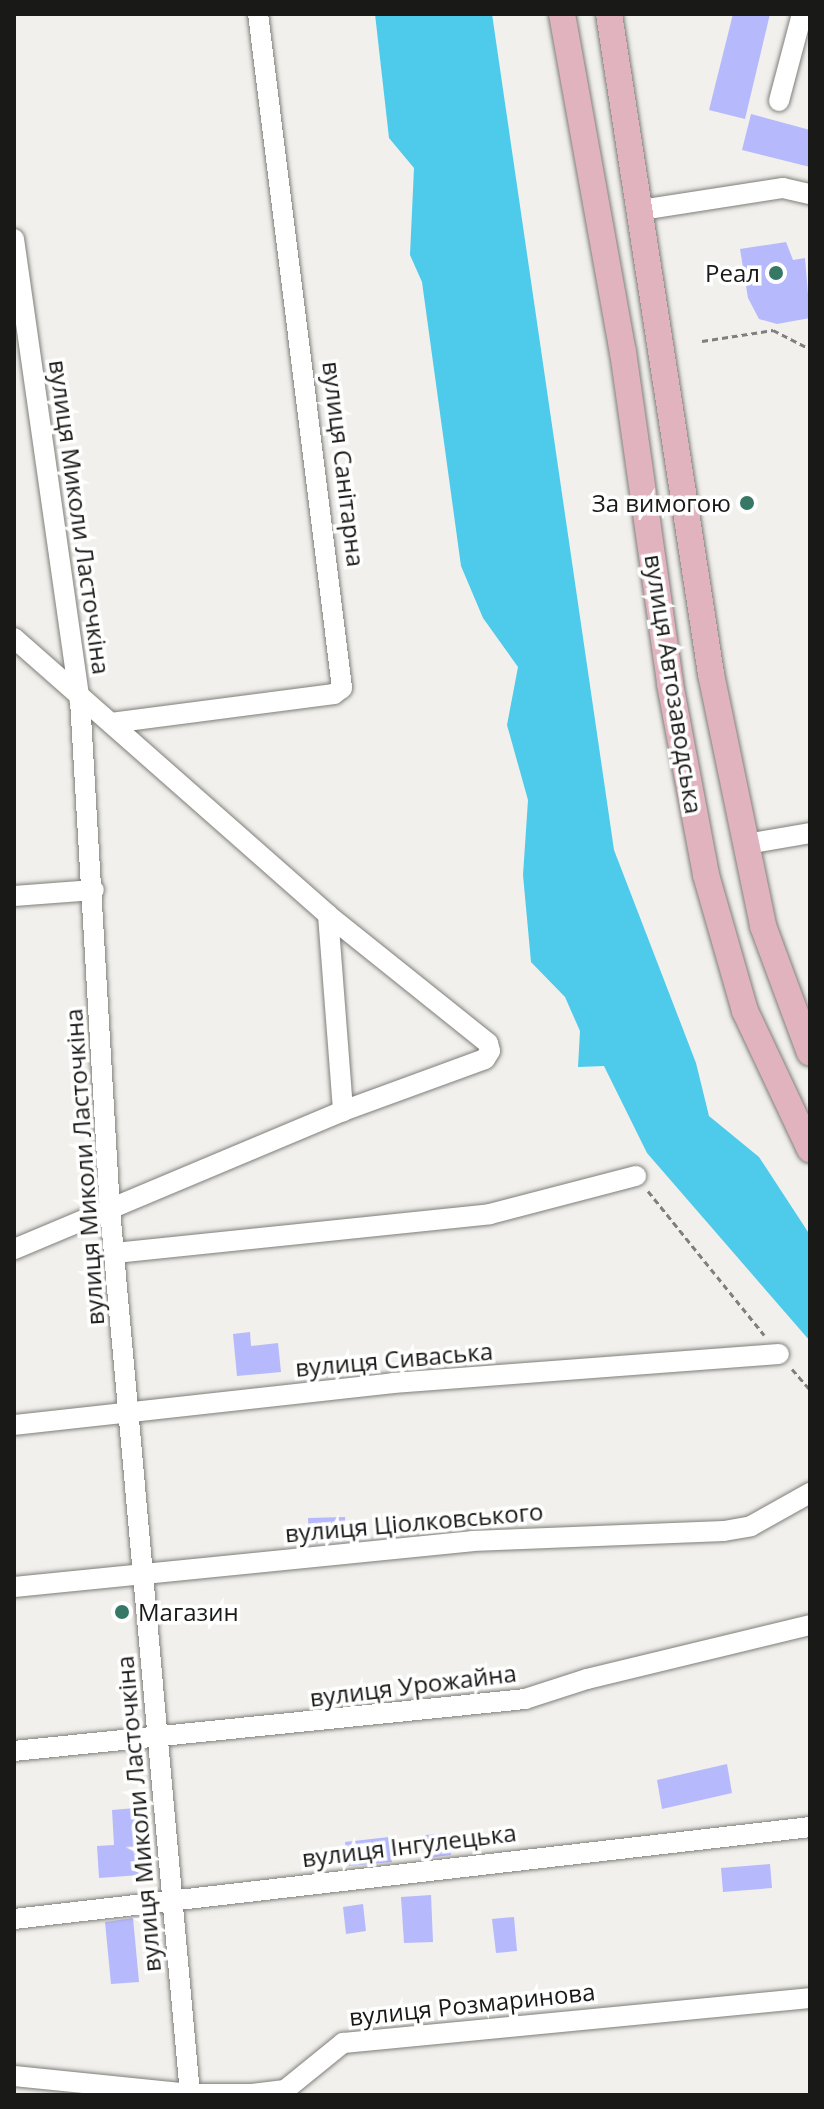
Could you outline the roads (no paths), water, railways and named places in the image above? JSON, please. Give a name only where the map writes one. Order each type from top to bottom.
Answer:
[{"type":"main road","name":"вулиця Автозаводська","points":[[562,14],[623,352],[670,684],[706,875],[745,1011],[810,1149]]},
{"type":"main road","name":"вулиця Автозаводська","points":[[609,14],[711,674],[763,926],[807,1038]]},
{"type":"main road","points":[[578,99],[623,90]]},
{"type":"main road","points":[[670,684],[711,674]]},
{"type":"street","name":"вулиця Санітарна","points":[[111,723],[334,694],[342,688],[258,14]]},
{"type":"street","points":[[779,101],[801,52],[802,14]]},
{"type":"street","points":[[641,210],[783,188],[810,194]]},
{"type":"street","name":"вулиця Миколи Ласточкіна","points":[[14,239],[80,700],[94,890],[110,1210],[190,2094]]},
{"type":"street","points":[[14,638],[80,700],[111,723],[328,915],[488,1043],[485,1059],[343,1111],[14,1249]]},
{"type":"street","points":[[747,844],[810,833]]},
{"type":"street","points":[[14,896],[94,890]]},
{"type":"street","points":[[328,915],[343,1111]]},
{"type":"street","points":[[115,1253],[490,1214],[636,1176]]},
{"type":"street","name":"вулиця Сиваська","points":[[14,1425],[393,1383],[779,1354]]},
{"type":"street","name":"вулиця Ціолковського","points":[[14,1587],[472,1541],[724,1531],[751,1526],[810,1493]]},
{"type":"street","name":"вулиця Урожайна","points":[[14,1751],[525,1699],[599,1676],[810,1625]]},
{"type":"street","name":"вулиця Інгулецька","points":[[14,1919],[810,1827]]},
{"type":"street","name":"вулиця Розмаринова","points":[[14,2076],[190,2094],[285,2090],[343,2043],[810,1998]]},
{"type":"water","points":[[375,14],[492,14],[614,850],[696,1063],[709,1116],[759,1157],[810,1235],[810,1341],[647,1153],[604,1066],[578,1067],[580,1031],[565,997],[531,962],[523,875],[528,800],[507,725],[518,667],[483,618],[461,566],[422,282],[410,255],[414,168],[389,138]]},
{"type":"place","name":"Реал","points":[[776,273]]},
{"type":"place","name":"За вимогою","points":[[747,503]]},
{"type":"place","name":"Магазин","points":[[122,1612]]}]
